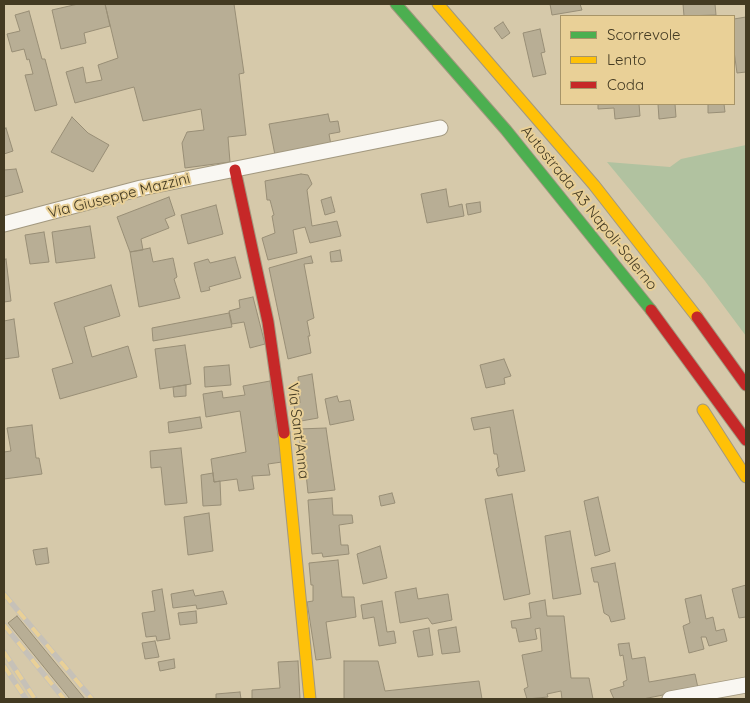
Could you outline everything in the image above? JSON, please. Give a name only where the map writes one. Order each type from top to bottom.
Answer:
[{"type":"main road","name":"Autostrada A3 Napoli-Salerno","points":[[396,4],[506,130],[614,261],[670,334],[746,440]]},
{"type":"main road","name":"Autostrada A3 Napoli-Salerno","points":[[438,4],[594,185],[686,302],[746,385]]},
{"type":"main road","name":"Via Sant'Anna","points":[[236,170],[268,322],[283,420],[310,699]]},
{"type":"main road","points":[[614,261],[643,318]]},
{"type":"main road","points":[[696,400],[746,477]]},
{"type":"street","name":"Via Giuseppe Mazzini","points":[[4,224],[140,188],[440,128]]},
{"type":"street","points":[[670,699],[746,685]]},
{"type":"green space","points":[[746,145],[746,336],[705,281],[607,162],[670,167],[681,159]]},
{"type":"building","points":[[78,4],[105,4],[110,26],[84,33],[86,43],[61,49],[52,10]]},
{"type":"building","points":[[105,4],[234,4],[244,73],[239,74],[246,135],[228,137],[230,162],[185,168],[182,143],[187,132],[204,130],[201,109],[143,121],[134,87],[75,103],[66,72],[83,67],[86,83],[102,80],[98,65],[118,58]]},
{"type":"building","points":[[550,4],[580,4],[582,10],[552,15]]},
{"type":"building","points":[[683,4],[715,4],[716,15],[684,15]]},
{"type":"building","points":[[29,11],[42,59],[45,59],[57,105],[35,111],[25,75],[33,74],[29,59],[27,60],[24,49],[12,52],[7,34],[20,31],[15,15]]},
{"type":"building","points":[[746,17],[746,72],[737,73],[735,19]]},
{"type":"building","points":[[503,22],[510,33],[502,39],[494,28]]},
{"type":"building","points":[[540,29],[545,52],[541,53],[546,74],[533,77],[523,33]]},
{"type":"building","points":[[598,105],[639,105],[640,116],[615,119],[614,108],[598,109]]},
{"type":"building","points":[[658,105],[675,105],[676,117],[659,119]]},
{"type":"building","points":[[708,105],[724,105],[725,112],[708,113]]},
{"type":"building","points":[[328,114],[330,122],[338,121],[340,132],[329,134],[331,145],[275,155],[269,124]]},
{"type":"building","points":[[72,117],[88,133],[109,145],[93,172],[51,152]]},
{"type":"building","points":[[6,128],[13,151],[4,154],[4,129]]},
{"type":"building","points":[[16,169],[23,192],[4,197],[4,170]]},
{"type":"building","points":[[301,174],[308,175],[312,184],[307,190],[312,226],[337,221],[341,236],[310,243],[305,227],[293,230],[297,253],[268,260],[262,238],[275,233],[272,216],[274,215],[270,200],[267,200],[265,181]]},
{"type":"building","points":[[446,189],[449,207],[462,204],[464,216],[427,223],[421,194]]},
{"type":"building","points":[[169,197],[175,215],[165,219],[169,228],[141,239],[143,250],[130,252],[117,217]]},
{"type":"building","points":[[331,197],[335,212],[325,215],[321,200]]},
{"type":"building","points":[[480,202],[481,212],[468,215],[466,204]]},
{"type":"building","points":[[216,205],[223,234],[188,244],[181,215]]},
{"type":"building","points":[[90,226],[95,258],[56,263],[52,232]]},
{"type":"building","points":[[44,232],[49,262],[30,264],[25,235]]},
{"type":"building","points":[[150,248],[153,262],[173,258],[177,277],[174,279],[180,298],[139,307],[130,252]]},
{"type":"building","points":[[340,250],[342,261],[331,262],[330,252]]},
{"type":"building","points":[[311,256],[313,263],[304,264],[314,318],[307,321],[311,353],[288,359],[269,268]]},
{"type":"building","points":[[235,257],[241,278],[209,287],[210,290],[201,292],[194,263],[208,259],[210,263]]},
{"type":"building","points":[[6,259],[11,301],[4,302],[4,260]]},
{"type":"building","points":[[111,285],[120,316],[84,327],[92,357],[128,346],[137,377],[60,399],[52,369],[73,363],[54,303]]},
{"type":"building","points":[[253,297],[265,344],[250,348],[244,322],[232,324],[229,311],[240,308],[239,300]]},
{"type":"building","points":[[229,313],[232,327],[153,341],[152,328]]},
{"type":"building","points":[[14,319],[19,357],[4,359],[4,321]]},
{"type":"building","points":[[185,345],[191,384],[160,389],[155,349]]},
{"type":"building","points":[[504,359],[511,376],[504,378],[505,384],[486,388],[480,365]]},
{"type":"building","points":[[229,365],[231,385],[205,387],[204,367]]},
{"type":"building","points":[[312,374],[318,418],[301,421],[299,412],[295,412],[294,405],[300,403],[298,377]]},
{"type":"building","points":[[270,381],[282,462],[268,464],[270,475],[252,476],[254,489],[239,491],[237,479],[214,482],[211,459],[246,452],[240,411],[206,417],[203,394],[222,391],[223,398],[245,395],[243,386]]},
{"type":"building","points":[[186,385],[186,396],[174,397],[173,387]]},
{"type":"building","points":[[337,396],[339,402],[350,400],[354,420],[330,425],[325,399]]},
{"type":"building","points":[[513,410],[525,471],[498,476],[496,469],[499,467],[497,454],[494,454],[490,427],[474,430],[471,418]]},
{"type":"building","points":[[200,417],[202,428],[169,433],[168,422]]},
{"type":"building","points":[[32,425],[36,458],[39,458],[42,474],[4,479],[4,452],[11,451],[7,428]]},
{"type":"building","points":[[326,428],[335,490],[308,493],[305,464],[303,464],[298,429]]},
{"type":"building","points":[[181,448],[187,503],[165,505],[161,467],[151,468],[150,451]]},
{"type":"building","points":[[213,473],[214,482],[220,481],[221,505],[203,506],[201,475]]},
{"type":"building","points":[[392,493],[395,503],[381,506],[379,496]]},
{"type":"building","points":[[512,494],[530,594],[504,600],[485,499]]},
{"type":"building","points":[[598,497],[610,551],[595,556],[584,501]]},
{"type":"building","points":[[332,498],[333,515],[352,515],[353,523],[339,525],[341,545],[348,545],[349,554],[323,557],[322,553],[312,554],[308,500]]},
{"type":"building","points":[[209,513],[213,551],[188,555],[184,517]]},
{"type":"building","points":[[570,531],[581,594],[553,599],[545,536]]},
{"type":"building","points":[[380,546],[387,578],[363,584],[357,554]]},
{"type":"building","points":[[47,548],[49,563],[36,565],[33,550]]},
{"type":"building","points":[[338,560],[342,597],[354,597],[356,617],[326,622],[331,658],[316,660],[307,602],[313,601],[313,585],[311,585],[309,563]]},
{"type":"building","points":[[615,563],[625,619],[611,622],[609,616],[604,613],[598,582],[594,582],[591,568]]},
{"type":"building","points":[[746,585],[746,617],[739,618],[732,589]]},
{"type":"building","points":[[416,588],[418,599],[448,594],[452,620],[432,624],[428,618],[400,623],[395,592]]},
{"type":"building","points":[[162,589],[170,639],[157,641],[156,636],[146,637],[142,613],[155,611],[152,591]]},
{"type":"building","points":[[193,590],[195,596],[223,591],[227,604],[197,609],[196,605],[173,608],[171,594]]},
{"type":"building","points":[[701,595],[706,619],[713,617],[716,631],[724,629],[727,641],[709,646],[706,637],[701,637],[704,649],[689,653],[683,626],[690,623],[685,599]]},
{"type":"building","points":[[545,600],[547,616],[564,616],[571,678],[589,678],[593,699],[562,699],[561,691],[547,694],[548,697],[527,699],[524,689],[528,687],[522,655],[542,651],[540,628],[535,629],[537,639],[519,642],[516,628],[512,628],[511,621],[531,618],[529,603]]},
{"type":"building","points":[[382,601],[387,632],[394,631],[396,643],[379,646],[374,617],[363,619],[361,605]]},
{"type":"building","points":[[196,611],[197,623],[180,625],[178,613]]},
{"type":"building","points":[[17,616],[85,699],[70,699],[8,623]]},
{"type":"building","points":[[456,627],[460,652],[442,654],[438,630]]},
{"type":"building","points":[[429,628],[433,655],[418,657],[413,631]]},
{"type":"building","points":[[155,641],[159,657],[145,659],[142,643]]},
{"type":"building","points":[[629,643],[632,659],[645,657],[649,682],[695,674],[698,688],[643,699],[614,699],[610,690],[624,686],[623,682],[627,680],[623,655],[620,656],[618,644]]},
{"type":"building","points":[[174,659],[175,668],[160,671],[158,662]]},
{"type":"building","points":[[298,661],[300,699],[252,699],[252,690],[280,688],[278,662]]},
{"type":"building","points":[[344,661],[378,661],[385,691],[479,681],[482,699],[344,699]]},
{"type":"building","points":[[240,692],[241,699],[216,699],[216,694]]},
{"type":"railway","points":[[4,594],[92,699]]},
{"type":"railway","points":[[4,625],[64,699]]},
{"type":"railway","points":[[4,652],[35,699]]},
{"type":"railway","points":[[4,666],[26,699]]},
{"type":"traffic: fast","points":[[396,4],[506,130],[651,310]]},
{"type":"traffic: slow","points":[[438,4],[594,185],[697,317]]},
{"type":"traffic: slow","points":[[703,410],[746,477]]},
{"type":"traffic: slow","points":[[284,433],[310,699]]},
{"type":"traffic: jam","points":[[235,170],[268,322],[284,433]]},
{"type":"traffic: jam","points":[[651,310],[746,440]]},
{"type":"traffic: jam","points":[[697,317],[746,385]]}]
